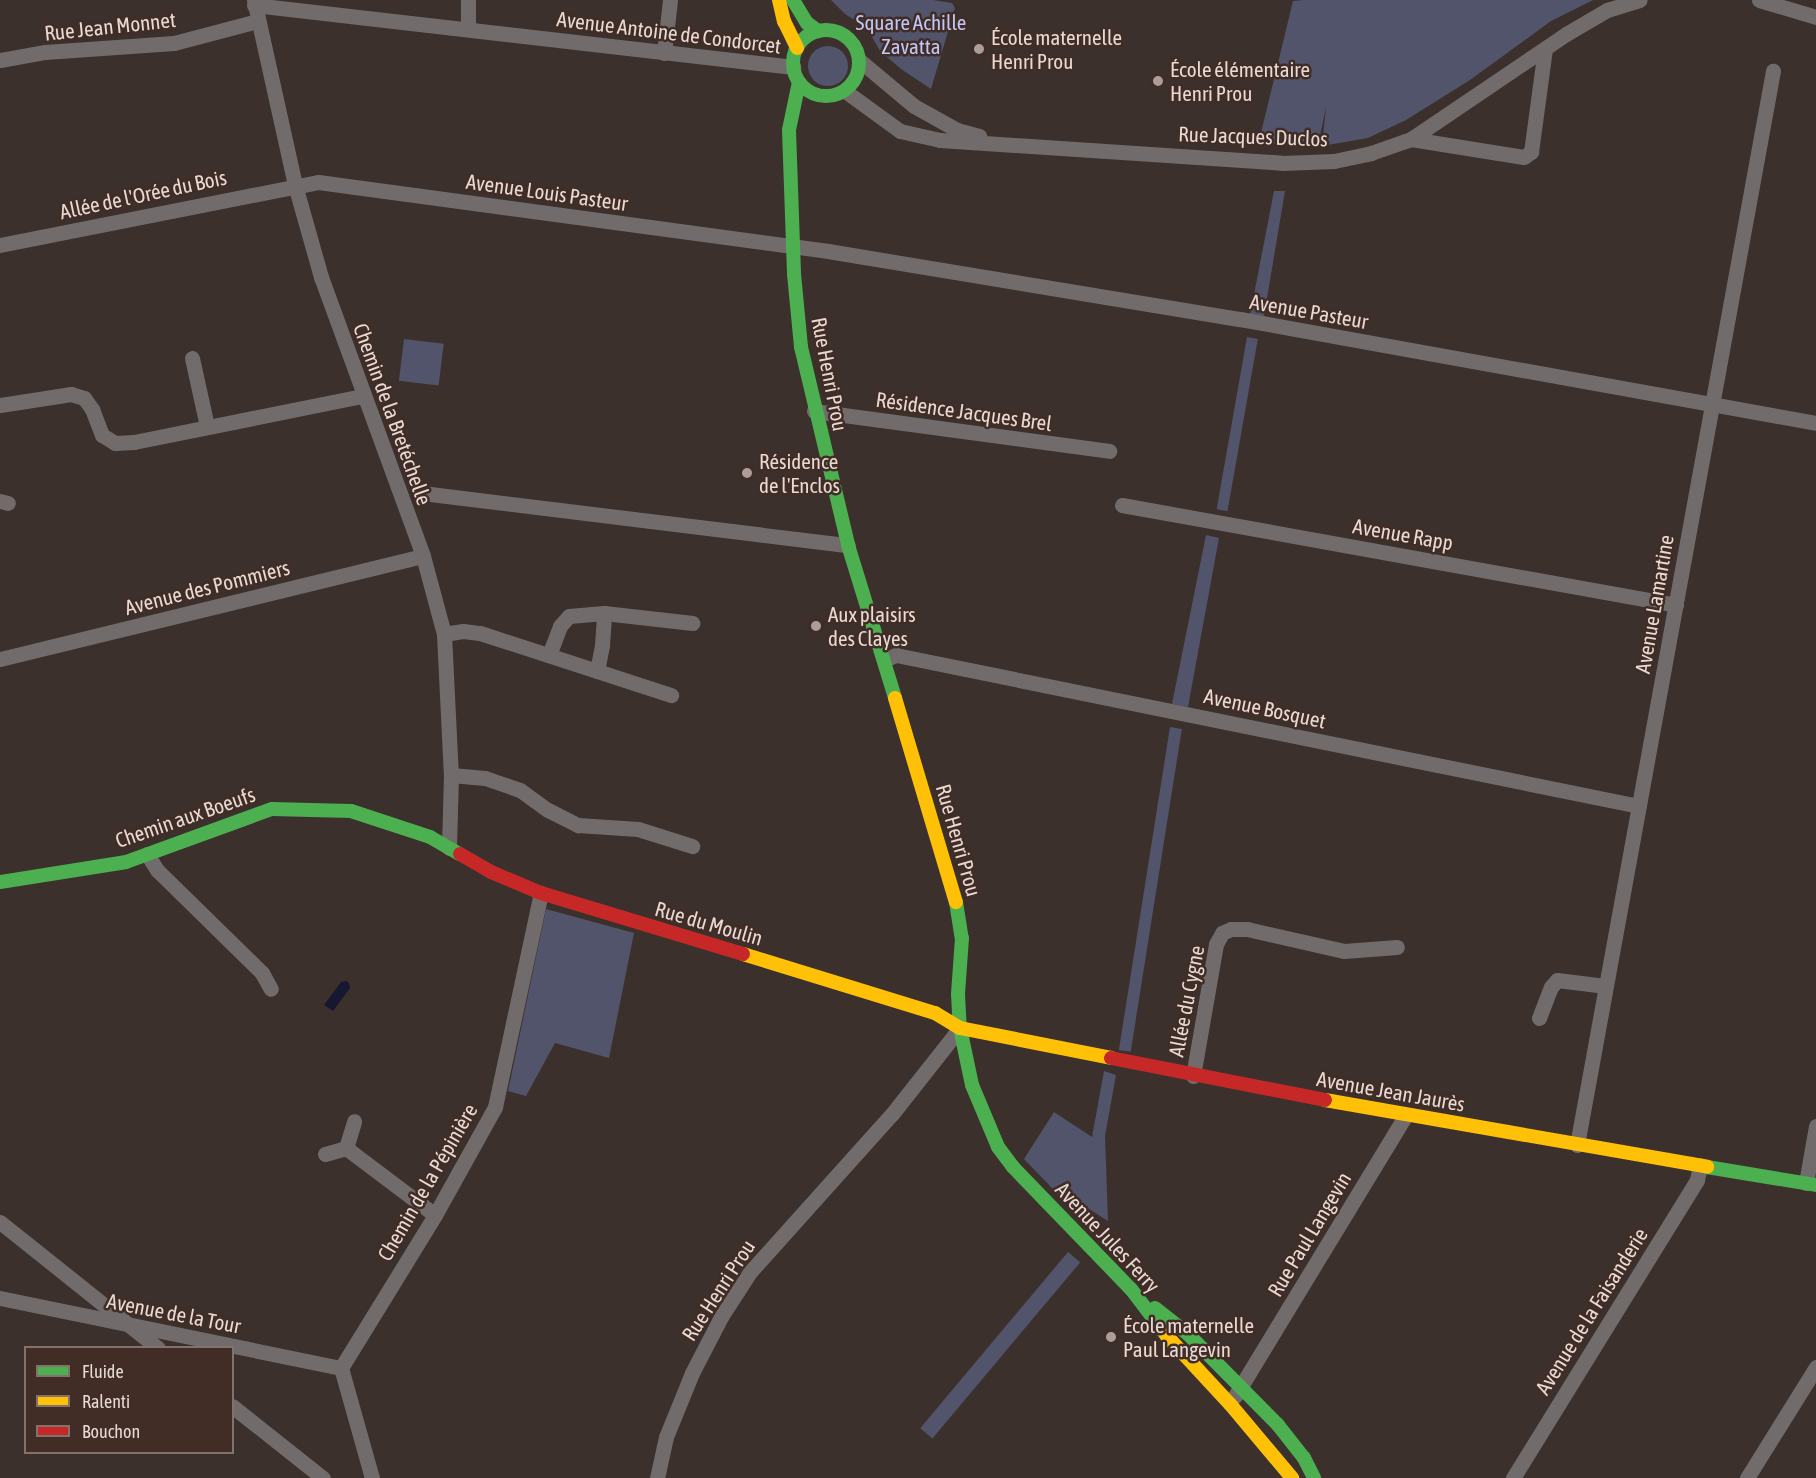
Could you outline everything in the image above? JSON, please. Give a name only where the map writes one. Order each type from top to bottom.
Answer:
[{"type":"street","points":[[468,0],[468,30]]},
{"type":"street","points":[[664,53],[670,0]]},
{"type":"street","points":[[779,0],[784,21],[797,48],[796,75],[806,89],[823,96]]},
{"type":"street","points":[[789,130],[823,96],[845,91],[856,77],[859,60],[856,49],[840,33],[818,31],[807,22],[793,0]]},
{"type":"street","name":"Rue Jacques Duclos","points":[[845,91],[900,131],[913,136],[940,140],[1002,142],[1297,163],[1334,161],[1371,153],[1411,139],[1607,10],[1640,0]]},
{"type":"street","points":[[1759,0],[1816,17]]},
{"type":"street","name":"Avenue Antoine de Condorcet","points":[[255,9],[468,30],[664,53],[796,75]]},
{"type":"street","name":"Rue Jean Monnet","points":[[0,60],[45,52],[174,43],[255,9]]},
{"type":"street","name":"Chemin de la Bretéchelle","points":[[255,9],[295,185],[321,277],[423,556],[444,634],[451,775],[449,848]]},
{"type":"street","points":[[797,48],[802,40],[818,31]]},
{"type":"street","points":[[1411,139],[1524,157],[1531,152],[1545,49]]},
{"type":"street","name":"Rue Jacques Duclos","points":[[859,60],[886,85],[935,119],[957,130],[1002,142]]},
{"type":"street","name":"Avenue Lamartine","points":[[1577,1145],[1773,71]]},
{"type":"street","name":"Rue Henri Prou","points":[[657,1478],[666,1437],[692,1373],[721,1317],[750,1272],[892,1114],[960,1028],[958,994],[962,938],[955,896],[848,545],[814,411],[801,347],[789,130],[796,75]]},
{"type":"street","name":"Avenue Louis Pasteur","points":[[295,185],[318,182],[794,247]]},
{"type":"street","name":"Allée de l'Orée du Bois","points":[[0,245],[295,185]]},
{"type":"street","name":"Avenue Pasteur","points":[[794,247],[1240,320],[1816,423]]},
{"type":"street","points":[[192,358],[207,426]]},
{"type":"street","points":[[0,405],[71,394],[84,398],[92,409],[102,435],[115,443],[134,442],[363,396]]},
{"type":"street","name":"Résidence Jacques Brel","points":[[814,411],[1109,451]]},
{"type":"street","points":[[422,492],[848,545]]},
{"type":"street","name":"Avenue Rapp","points":[[1122,505],[1676,605]]},
{"type":"street","name":"Avenue des Pommiers","points":[[0,659],[423,556]]},
{"type":"street","points":[[549,655],[560,626],[569,616],[604,614],[692,623]]},
{"type":"street","points":[[597,671],[604,614]]},
{"type":"street","points":[[444,634],[463,631],[480,633],[671,695]]},
{"type":"street","name":"Avenue Bosquet","points":[[884,660],[896,655],[1490,778],[1639,806]]},
{"type":"street","points":[[451,775],[485,778],[520,790],[548,810],[578,825],[638,829],[692,846]]},
{"type":"street","name":"Chemin aux Boeufs","points":[[0,882],[126,862],[272,809],[351,811],[430,837],[449,848]]},
{"type":"street","name":"Rue du Moulin","points":[[449,848],[490,872],[541,893],[935,1013],[960,1028]]},
{"type":"street","points":[[147,854],[158,870],[261,972],[271,989]]},
{"type":"street","name":"Chemin de la Pépinière","points":[[341,1368],[435,1215],[495,1107],[541,893]]},
{"type":"street","name":"Allée du Cygne","points":[[1193,1076],[1216,944],[1222,933],[1231,929],[1247,930],[1344,951],[1397,947]]},
{"type":"street","points":[[1539,1018],[1551,987],[1557,980],[1606,986]]},
{"type":"street","name":"Avenue Jean Jaurès","points":[[960,1028],[1193,1076],[1405,1116],[1811,1184]]},
{"type":"street","name":"Avenue Jules Ferry","points":[[960,1028],[972,1085],[998,1147],[1013,1167],[1131,1289],[1175,1347],[1230,1404],[1292,1478]]},
{"type":"street","name":"Rue Paul Langevin","points":[[1230,1404],[1405,1116]]},
{"type":"street","points":[[346,1148],[354,1121]]},
{"type":"street","points":[[1811,1184],[1816,1126]]},
{"type":"street","points":[[346,1148],[435,1215]]},
{"type":"street","points":[[325,1154],[346,1148]]},
{"type":"street","name":"Avenue de la Faisanderie","points":[[1513,1478],[1697,1180],[1700,1165]]},
{"type":"street","points":[[0,1222],[157,1346]]},
{"type":"street","points":[[1131,1289],[1188,1334],[1241,1386],[1283,1431],[1304,1458],[1314,1478]]},
{"type":"street","name":"Avenue de la Tour","points":[[0,1298],[233,1346]]},
{"type":"street","name":"Avenue de la Tour","points":[[234,1346],[341,1368]]},
{"type":"street","points":[[1747,1478],[1816,1366]]},
{"type":"street","points":[[341,1368],[372,1478]]},
{"type":"street","points":[[234,1408],[323,1478]]},
{"type":"green space","name":"Square Achille Zavatta","points":[[831,0],[933,0],[952,3],[955,8],[931,89],[901,69],[880,51],[867,28],[845,14]]},
{"type":"green space","points":[[1593,0],[1551,21],[1470,80],[1406,120],[1368,138],[1322,146],[1326,107],[1319,141],[1258,145],[1293,1]]},
{"type":"green space","points":[[828,46],[842,52],[848,66],[842,80],[828,86],[814,80],[808,66],[814,52]]},
{"type":"green space","points":[[1274,191],[1285,191],[1264,316],[1250,315]]},
{"type":"green space","points":[[1247,337],[1258,339],[1227,511],[1217,509]]},
{"type":"green space","points":[[404,339],[444,344],[439,386],[399,381]]},
{"type":"green space","points":[[1206,535],[1219,538],[1188,707],[1172,704]]},
{"type":"green space","points":[[1170,727],[1182,729],[1131,1052],[1119,1050]]},
{"type":"green space","points":[[546,909],[634,933],[609,1058],[555,1043],[526,1096],[508,1091]]},
{"type":"green space","points":[[1104,1071],[1116,1075],[1105,1136],[1108,1221],[1080,1203],[1077,1214],[1024,1159],[1054,1112],[1092,1137]]},
{"type":"green space","points":[[1068,1252],[1080,1262],[932,1438],[920,1428]]},
{"type":"shaded area","points":[[346,981],[350,988],[333,1011],[324,1005],[341,982]]},
{"type":"traffic: fast","points":[[793,0],[807,23],[818,31]]},
{"type":"traffic: fast","points":[[826,30],[839,33],[849,40],[856,50],[859,63],[856,76],[849,86],[839,93],[826,96],[813,93],[803,86],[796,76],[793,63],[796,50],[803,40],[813,33],[826,30]]},
{"type":"traffic: fast","points":[[799,82],[789,130],[794,274],[801,347],[848,545],[895,698]]},
{"type":"traffic: fast","points":[[0,882],[126,862],[272,809],[351,811],[430,837],[460,854]]},
{"type":"traffic: fast","points":[[956,902],[962,938],[958,994],[960,1028],[972,1085],[998,1147],[1013,1167],[1131,1289],[1166,1335]]},
{"type":"traffic: fast","points":[[1707,1167],[1816,1185]]},
{"type":"traffic: fast","points":[[1155,1308],[1188,1334],[1278,1425],[1304,1458],[1314,1478]]},
{"type":"traffic: slow","points":[[779,0],[784,21],[797,48]]},
{"type":"traffic: slow","points":[[895,698],[956,902]]},
{"type":"traffic: slow","points":[[743,954],[935,1013],[960,1028],[1111,1058]]},
{"type":"traffic: slow","points":[[1325,1100],[1707,1167]]},
{"type":"traffic: slow","points":[[1166,1335],[1230,1404],[1292,1478]]},
{"type":"traffic: jam","points":[[460,854],[491,872],[541,893],[743,954]]},
{"type":"traffic: jam","points":[[1111,1058],[1325,1100]]},
{"type":"place","name":"École maternelle Henri Prou","points":[[979,49]]},
{"type":"place","name":"École élémentaire Henri Prou","points":[[1158,81]]},
{"type":"place","name":"Résidence de l'Enclos","points":[[747,473]]},
{"type":"place","name":"Aux plaisirs des Clayes","points":[[816,626]]},
{"type":"place","name":"École maternelle Paul Langevin","points":[[1111,1337]]}]
